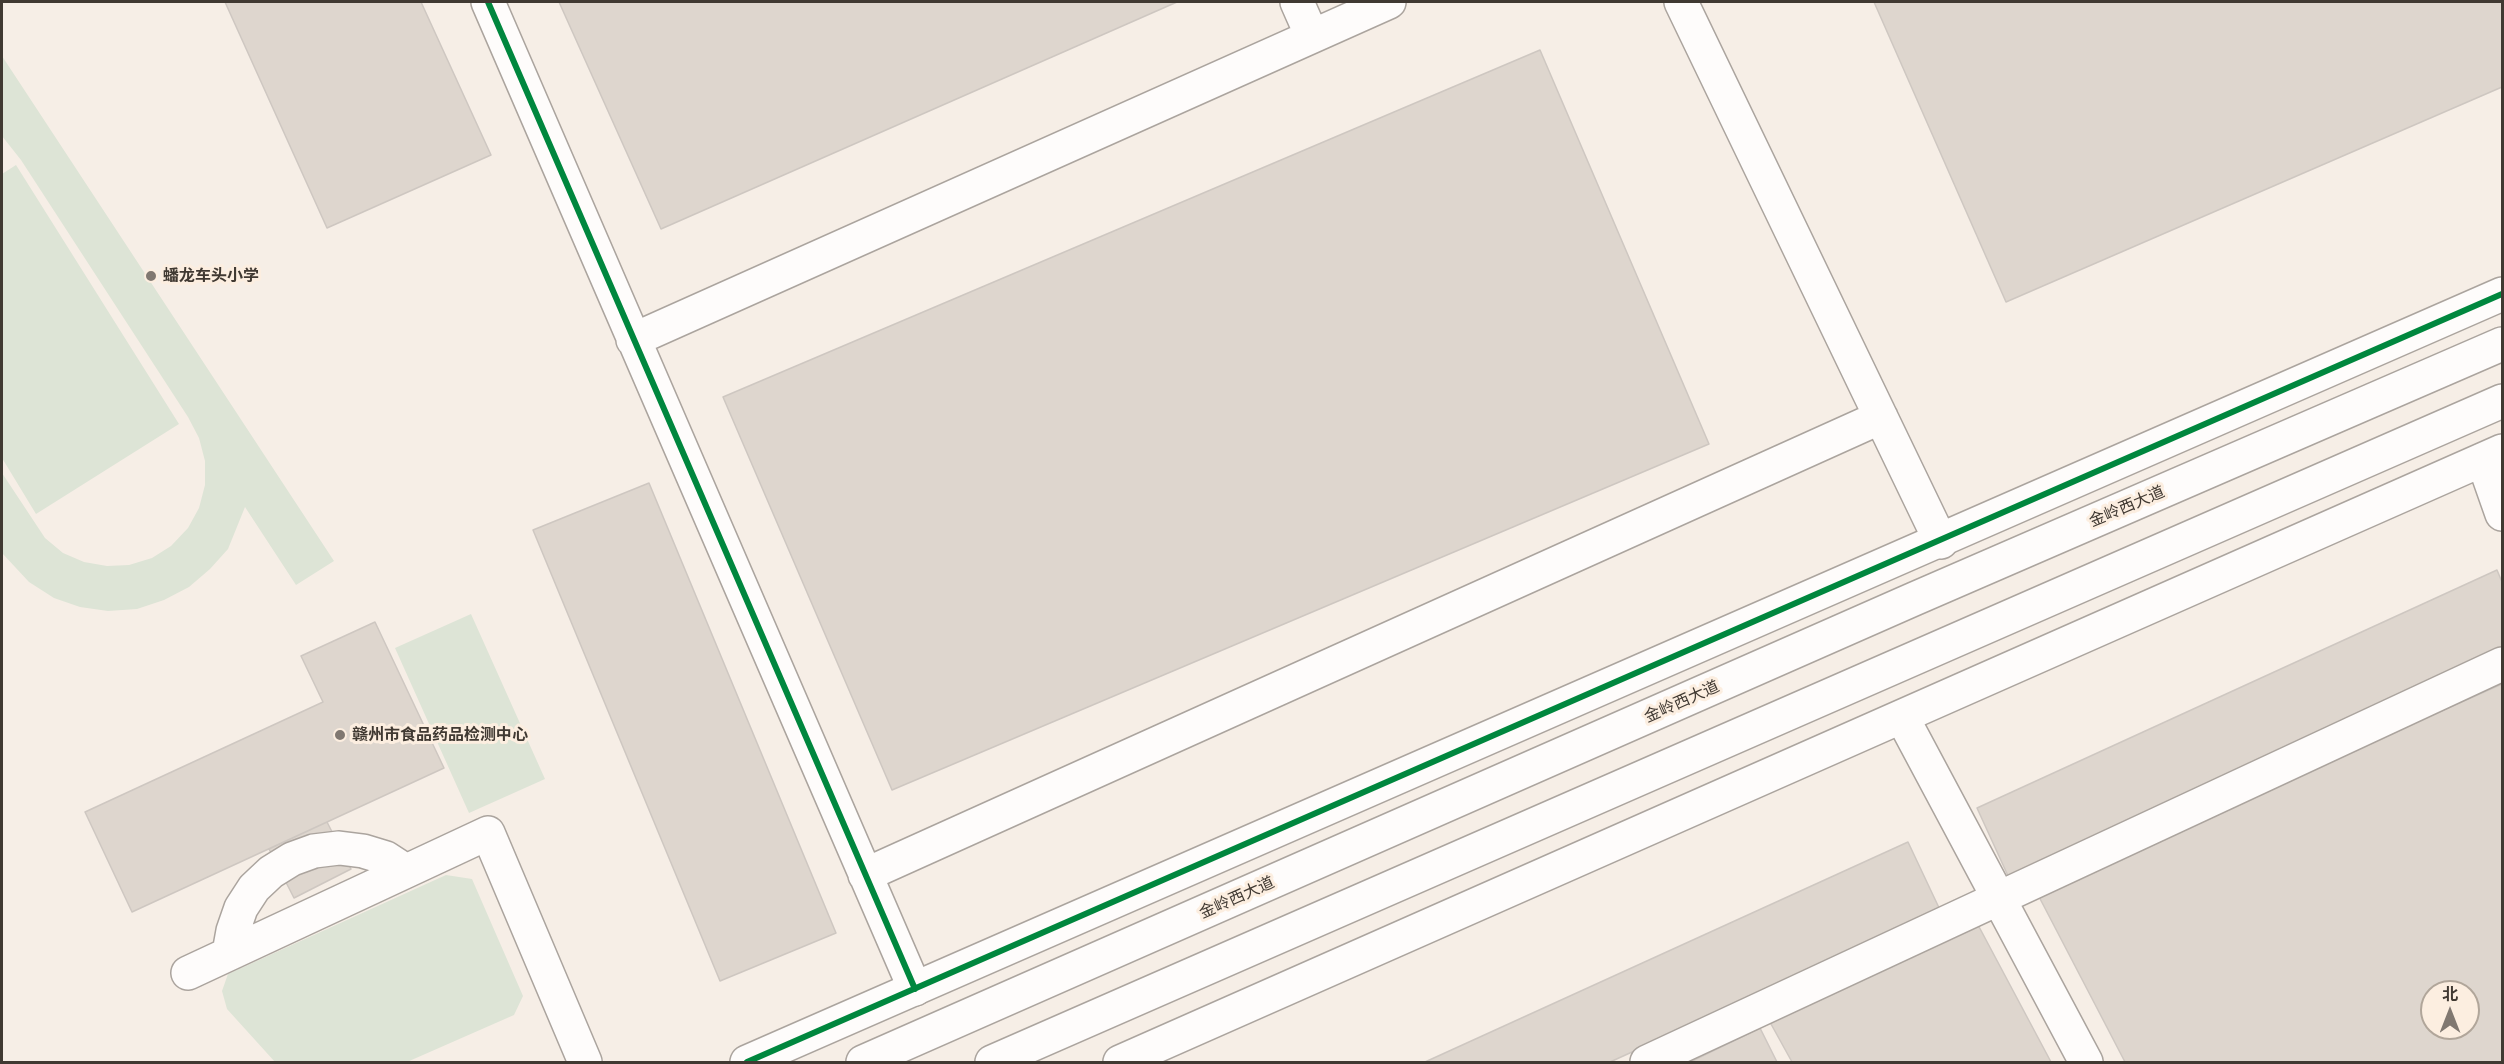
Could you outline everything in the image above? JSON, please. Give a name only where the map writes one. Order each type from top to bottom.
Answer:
[{"type":"street","points":[[488,2],[915,989]]},
{"type":"street","points":[[1297,2],[1312,36]]},
{"type":"street","points":[[633,340],[1389,2]]},
{"type":"street","points":[[1681,2],[1941,542]]},
{"type":"street","points":[[747,1062],[1941,542],[2502,294]]},
{"type":"street","name":"金岭西大道","points":[[862,1062],[1903,604],[2502,344]]},
{"type":"street","points":[[992,1062],[2502,401]]},
{"type":"street","points":[[865,875],[1881,417]]},
{"type":"street","points":[[1120,1062],[2493,455],[2502,514]]},
{"type":"street","points":[[1647,1062],[2502,664]]},
{"type":"street","points":[[1902,717],[2086,1062]]},
{"type":"street","points":[[188,973],[488,833],[585,1062]]},
{"type":"street","points":[[229,953],[233,930],[241,908],[254,888],[271,872],[292,859],[314,851],[339,848],[363,851],[386,858],[406,871]]},
{"type":"shaded area","points":[[2,56],[334,561],[296,585],[245,507],[228,549],[210,569],[189,587],[164,600],[137,609],[108,611],[80,607],[54,598],[29,582],[2,553],[2,473],[45,538],[63,553],[84,562],[107,566],[129,565],[152,558],[171,546],[188,528],[199,508],[205,485],[205,461],[199,438],[188,417],[21,160],[2,136]]},
{"type":"shaded area","points":[[16,165],[179,424],[36,514],[2,458],[2,174]]},
{"type":"shaded area","points":[[471,614],[545,779],[469,813],[395,648]]},
{"type":"shaded area","points":[[446,875],[472,879],[523,996],[514,1015],[407,1062],[275,1062],[227,1009],[222,991],[228,974]]},
{"type":"building","points":[[225,2],[421,2],[491,155],[327,228]]},
{"type":"building","points":[[559,2],[1177,2],[661,229]]},
{"type":"building","points":[[1874,2],[2502,2],[2502,87],[2006,302]]},
{"type":"building","points":[[1540,50],[1709,444],[892,790],[723,397]]},
{"type":"building","points":[[649,483],[836,933],[720,981],[533,530]]},
{"type":"building","points":[[2497,570],[2502,582],[2502,652],[2009,878],[1977,808]]},
{"type":"building","name":"赣州市食品药品检测中心","points":[[375,622],[444,768],[132,912],[85,812],[323,702],[301,656]]},
{"type":"building","points":[[2502,684],[2502,1062],[2125,1062],[2036,891]]},
{"type":"building","points":[[327,822],[351,869],[294,898],[269,849]]},
{"type":"building","points":[[1908,842],[1941,912],[1610,1062],[1425,1062]]},
{"type":"building","points":[[1977,923],[2051,1062],[1792,1062],[1766,1015]]},
{"type":"building","points":[[1760,1028],[1777,1062],[1690,1062]]},
{"type":"cycle path","points":[[488,2],[915,989]]},
{"type":"cycle path","points":[[747,1062],[2502,294]]},
{"type":"place","name":"蟠龙车头小学","points":[[151,276]]},
{"type":"place","name":"赣州市食品药品检测中心","points":[[340,735]]}]
